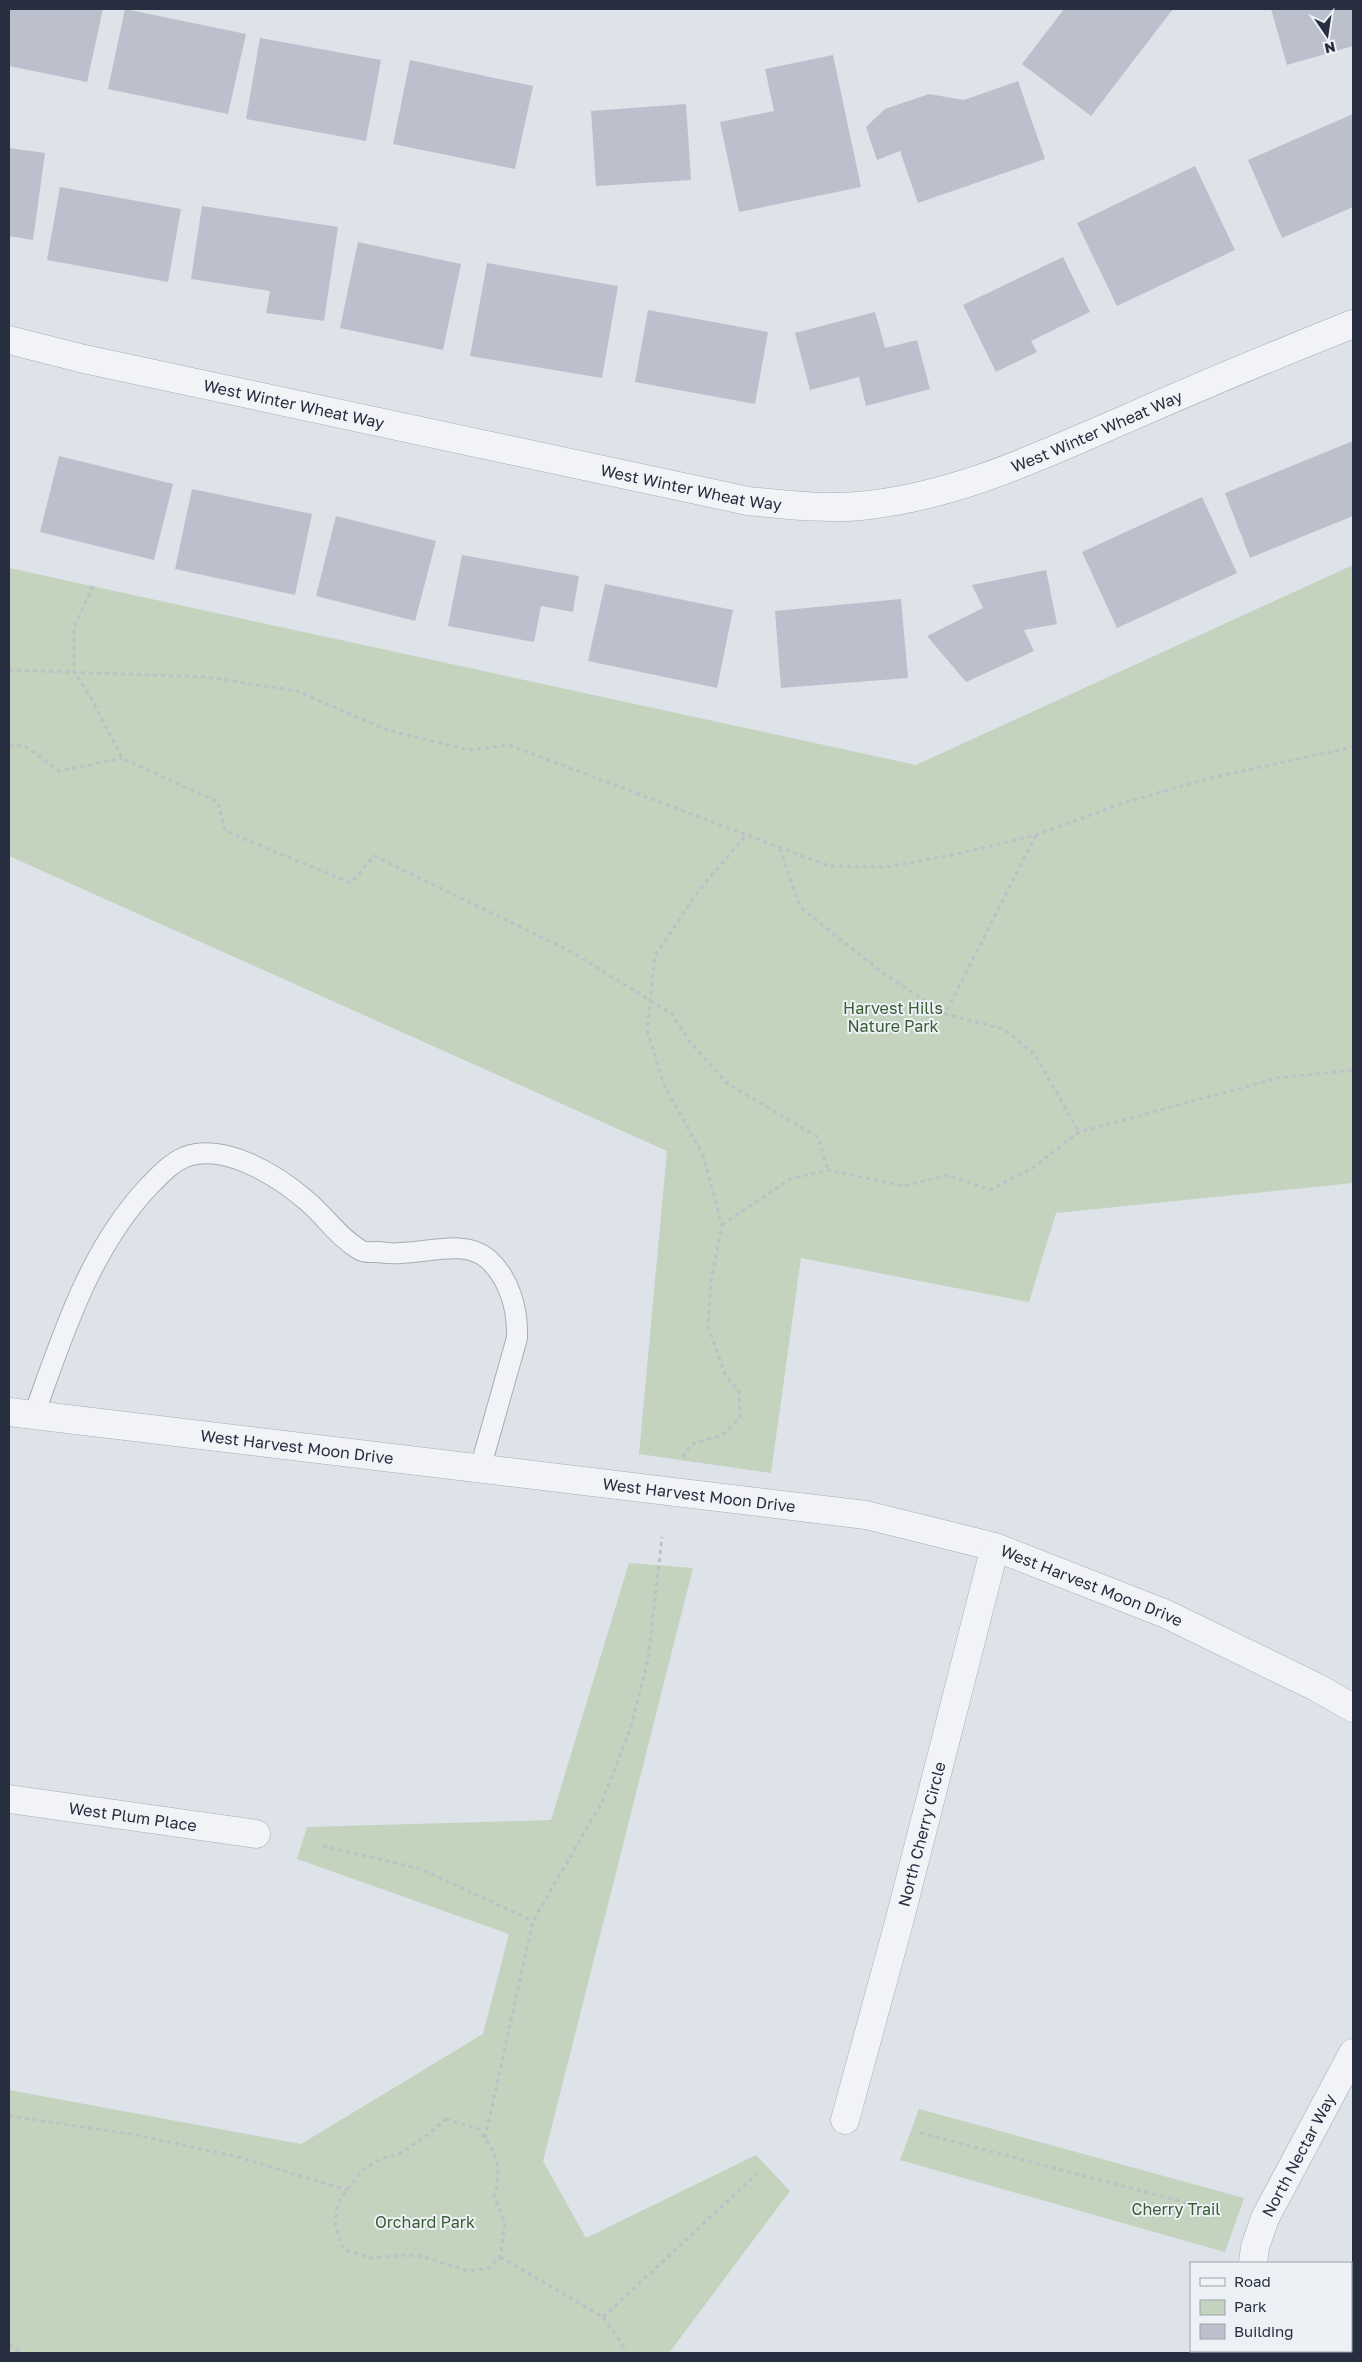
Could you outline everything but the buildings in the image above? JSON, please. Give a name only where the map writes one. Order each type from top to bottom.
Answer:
[{"type":"street","name":"West Winter Wheat Way","points":[[9,340],[84,359],[411,427],[748,501],[808,507],[868,506],[936,493],[1000,474],[1240,369],[1353,324]]},
{"type":"street","name":"West Harvest Moon Drive","points":[[22,1414],[866,1515],[995,1546],[1166,1614],[1316,1687],[1353,1708]]},
{"type":"street","name":"North Cherry Circle","points":[[845,2120],[898,1926],[995,1546]]},
{"type":"street","name":"West Plum Place","points":[[9,1799],[256,1834]]},
{"type":"street","name":"North Nectar Way","points":[[1253,2262],[1254,2247],[1265,2218],[1353,2053]]},
{"type":"lane","points":[[22,1414],[98,1258],[129,1207],[166,1168],[184,1158],[201,1152],[237,1157],[273,1177],[308,1201],[338,1234],[362,1251],[401,1254],[440,1249],[474,1251],[488,1260],[504,1280],[517,1309],[517,1338],[480,1469]]},
{"type":"path","points":[[93,586],[74,627],[74,672],[90,696],[122,758]]},
{"type":"path","points":[[9,670],[207,677],[296,691],[387,730],[469,750],[509,745],[829,866],[886,867],[962,853],[1036,835],[1123,803],[1210,778],[1353,747]]},
{"type":"path","points":[[9,745],[24,746],[59,771],[122,758],[218,802],[225,831],[351,884],[374,856],[431,882],[570,952],[672,1014],[690,1042],[728,1084],[818,1137],[828,1170]]},
{"type":"path","points":[[681,1460],[690,1445],[722,1435],[740,1418],[739,1392],[725,1374],[708,1326],[711,1282],[722,1225],[703,1155],[664,1085],[647,1030],[650,1000],[655,956],[700,890],[746,835]]},
{"type":"path","points":[[945,1014],[1036,835]]},
{"type":"path","points":[[780,848],[800,907],[878,970],[945,1014],[1004,1029],[1035,1055],[1078,1132]]},
{"type":"path","points":[[722,1225],[790,1179],[828,1170],[904,1186],[948,1175],[990,1190],[1034,1167],[1078,1132],[1278,1078],[1353,1070]]},
{"type":"path","points":[[485,2138],[533,1921],[602,1802],[630,1727],[648,1659],[662,1537]]},
{"type":"path","points":[[323,1846],[421,1869],[533,1921]]},
{"type":"path","points":[[9,2116],[137,2135],[238,2157],[347,2190]]},
{"type":"path","points":[[446,2118],[479,2129],[497,2160],[499,2178],[494,2196],[505,2222],[500,2257],[489,2268],[468,2271],[421,2256],[406,2255],[372,2258],[343,2249],[335,2224],[338,2203],[347,2190],[362,2170],[381,2159],[402,2153],[430,2133],[446,2118]]},
{"type":"path","points":[[920,2133],[1214,2210]]},
{"type":"path","points":[[603,2317],[757,2174]]},
{"type":"path","points":[[500,2257],[603,2317],[626,2353]]},
{"type":"path","points":[[9,2345],[22,2353]]},
{"type":"green space","name":"Harvest Hills Nature Park","points":[[1353,565],[1353,1183],[1056,1213],[1029,1302],[801,1258],[771,1473],[639,1454],[667,1151],[9,856],[9,568],[916,765]]},
{"type":"green space","name":"Orchard Park","points":[[629,1563],[693,1568],[543,2161],[586,2238],[756,2155],[790,2191],[669,2353],[9,2353],[9,2090],[301,2144],[483,2034],[509,1934],[297,1859],[307,1827],[551,1820]]},
{"type":"green space","name":"Cherry Trail","points":[[919,2109],[1244,2198],[1225,2252],[900,2160]]}]
